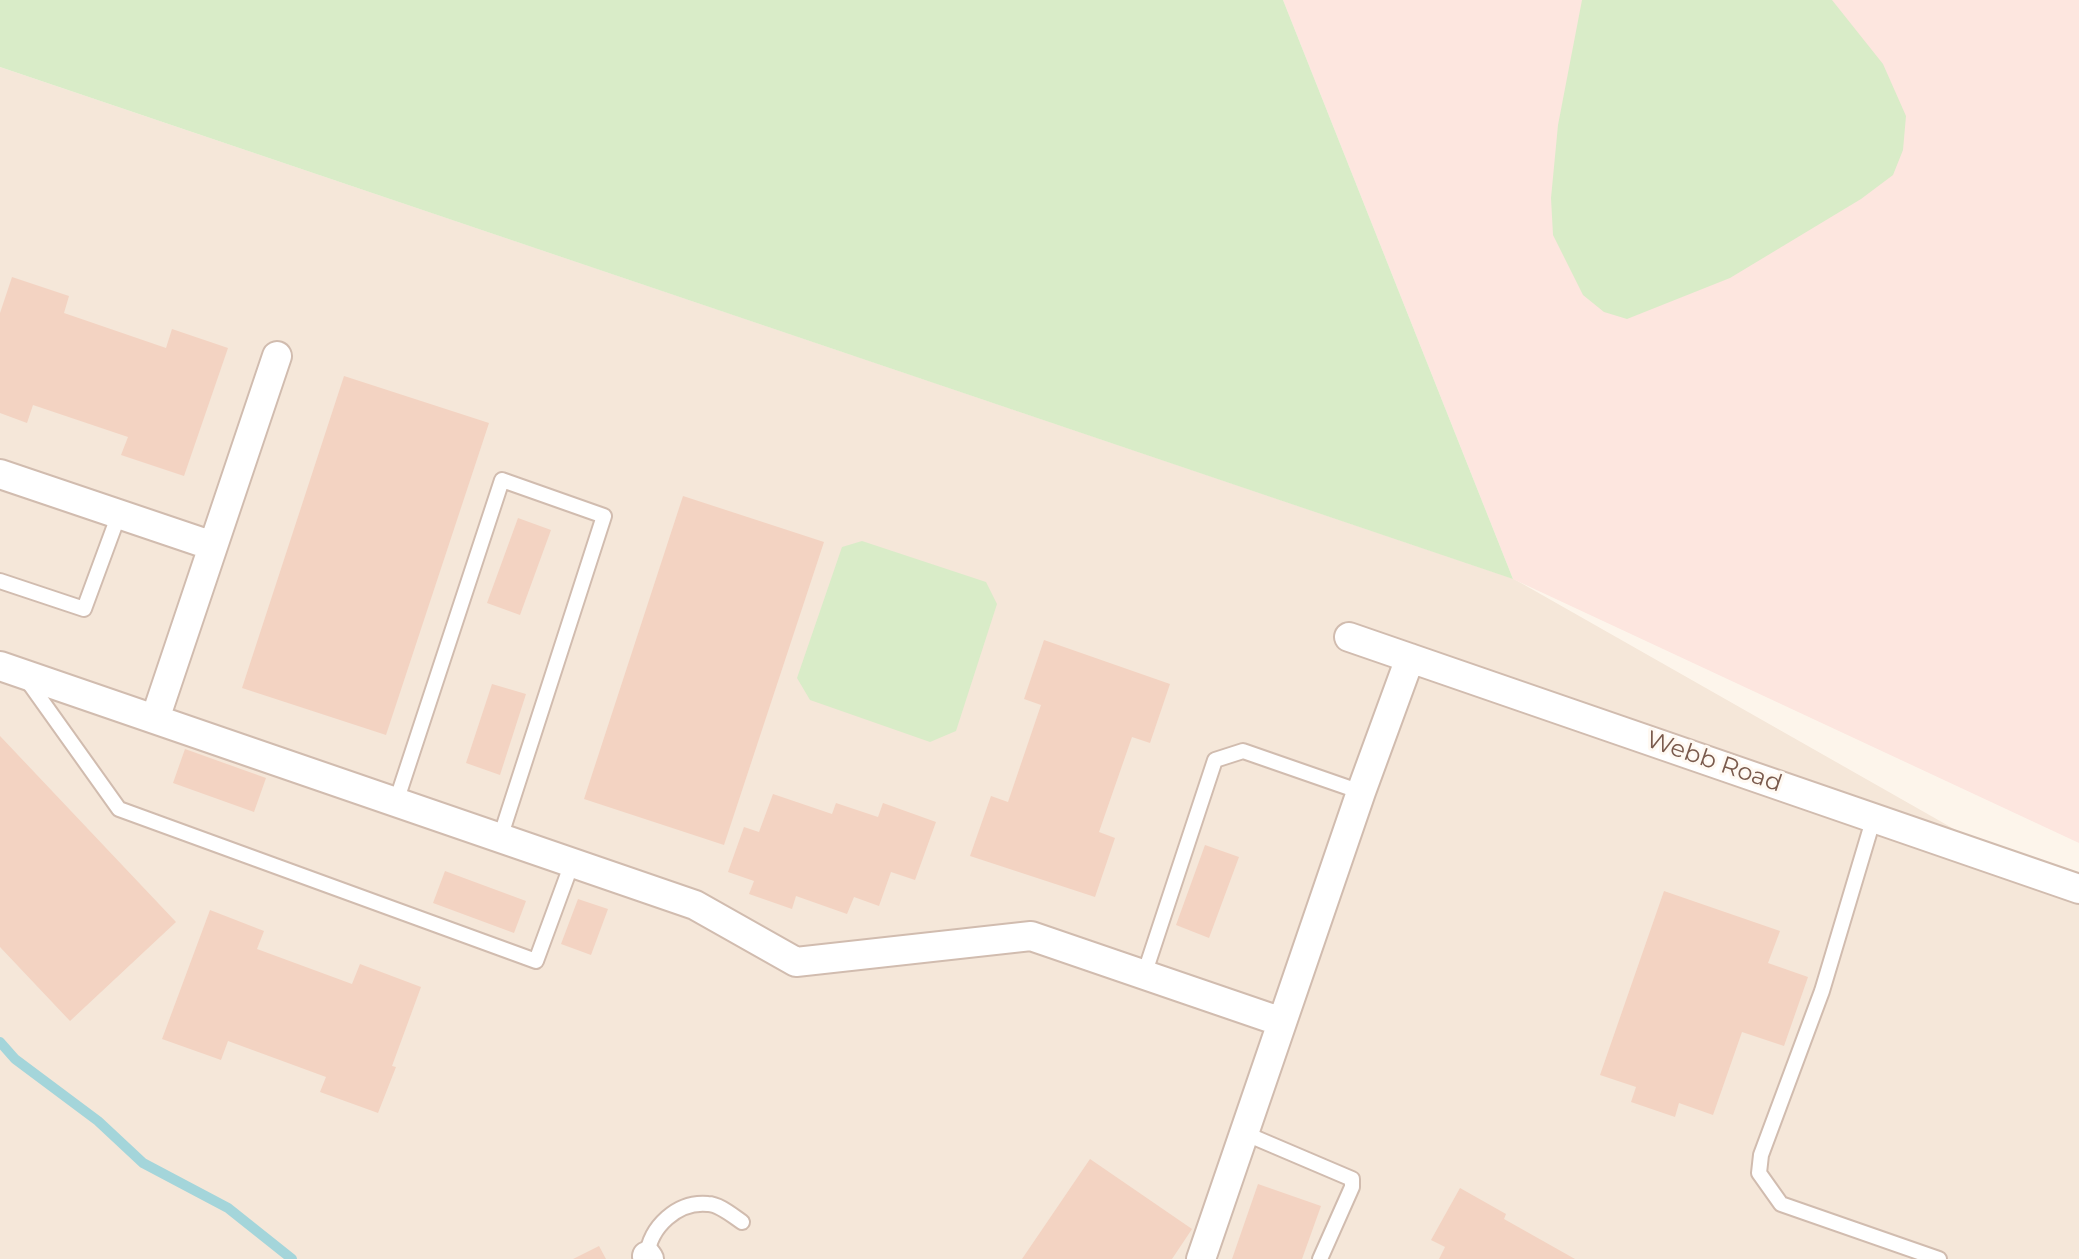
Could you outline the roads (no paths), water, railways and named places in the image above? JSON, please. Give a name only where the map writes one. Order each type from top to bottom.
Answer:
[{"type":"street","points":[[155,719],[277,356]]},
{"type":"street","points":[[0,474],[213,546]]},
{"type":"street","name":"Webb Road","points":[[1349,637],[2079,889]]},
{"type":"street","points":[[1201,1259],[1410,658]]},
{"type":"street","points":[[11,670],[695,905],[796,962],[1031,936],[1282,1022]]},
{"type":"lane","points":[[396,802],[502,480],[604,516],[500,838]]},
{"type":"lane","points":[[0,581],[84,609],[119,514]]},
{"type":"lane","points":[[11,670],[119,809],[536,961],[572,863]]},
{"type":"lane","points":[[1144,975],[1215,760],[1243,751],[1361,792]]},
{"type":"lane","points":[[1874,817],[1822,991],[1761,1155],[1759,1173],[1781,1204],[1939,1259]]},
{"type":"lane","points":[[1244,1133],[1352,1179],[1352,1187],[1320,1259]]},
{"type":"lane","points":[[648,1257],[648,1242],[662,1221],[685,1207],[710,1203],[742,1222]]},
{"type":"waterway","points":[[0,1042],[15,1059],[98,1121],[143,1163],[228,1208],[292,1259]]}]
